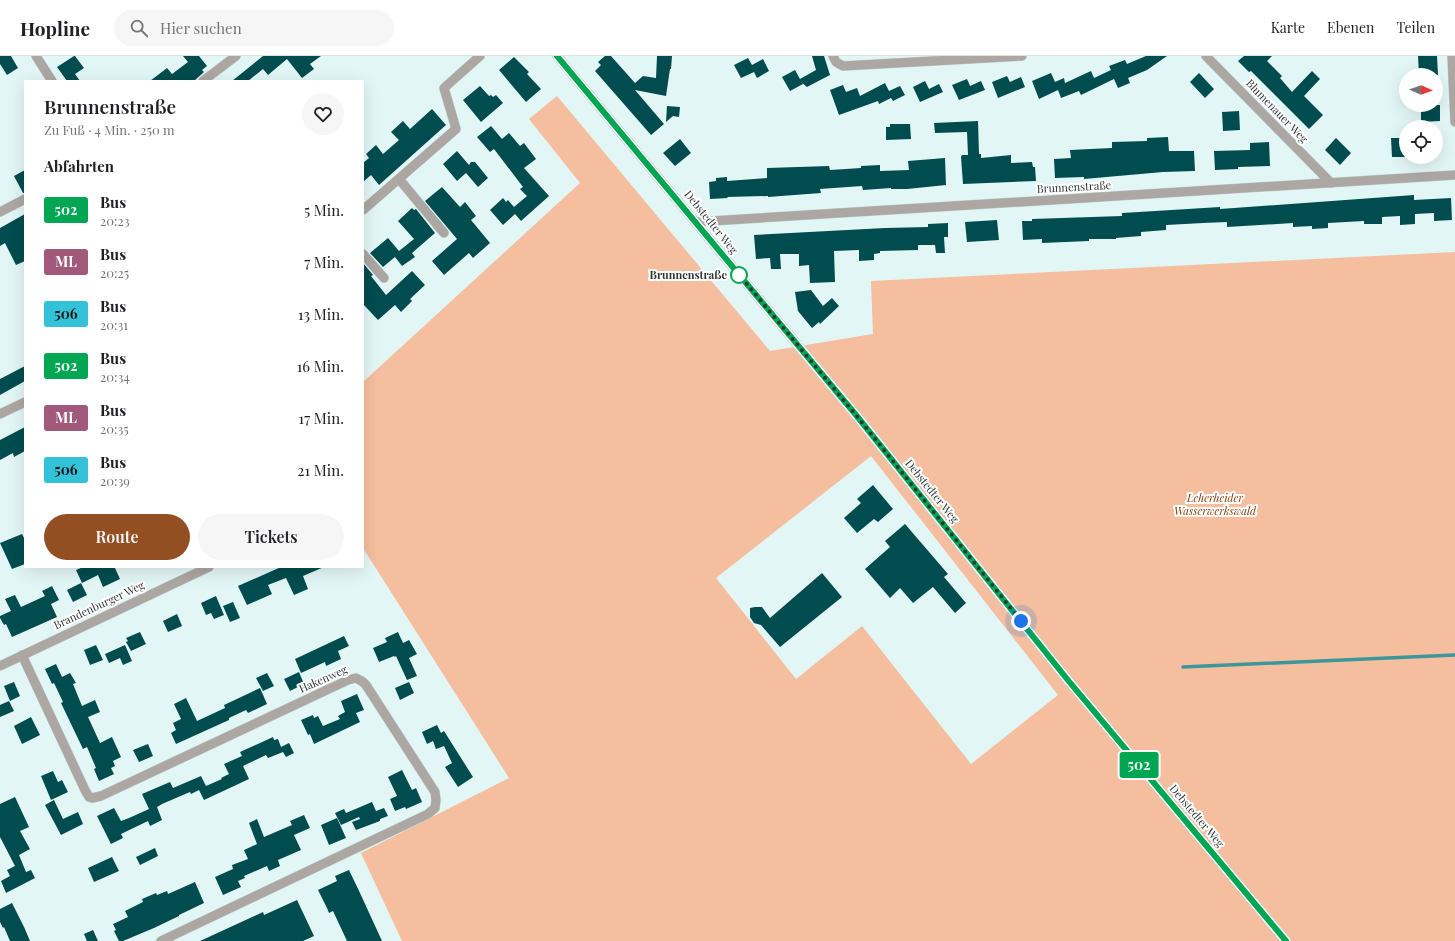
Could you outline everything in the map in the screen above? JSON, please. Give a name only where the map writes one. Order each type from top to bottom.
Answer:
[{"type":"street","points":[[36,56],[51,80]]},
{"type":"street","points":[[204,80],[236,56]]},
{"type":"street","points":[[364,209],[456,129],[444,88],[480,56]]},
{"type":"street","name":"Debstedter Weg","points":[[557,56],[856,415],[1067,679],[1286,941]]},
{"type":"street","points":[[833,56],[836,62],[843,66],[1022,56]]},
{"type":"street","name":"Blumenauer Weg","points":[[1206,56],[1331,183]]},
{"type":"street","points":[[1452,56],[1455,122]]},
{"type":"street","name":"Brunnenstraße","points":[[695,222],[1455,175]]},
{"type":"street","points":[[398,179],[444,233]]},
{"type":"street","points":[[0,212],[24,200]]},
{"type":"street","points":[[364,255],[384,278]]},
{"type":"street","points":[[0,414],[24,402]]},
{"type":"street","name":"Brandenburger Weg","points":[[0,666],[207,568]]},
{"type":"street","name":"Hakenweg","points":[[22,655],[87,795],[92,798],[101,796],[348,680],[356,678],[366,685],[435,792],[435,808],[428,814],[162,941]]},
{"type":"green space","name":"Leherheider Wasserwerkswald","points":[[557,96],[770,351],[873,334],[871,281],[1455,252],[1455,941],[402,941],[361,853],[509,778],[364,550],[364,381],[580,183],[529,119]],"holes":[[[871,456],[1058,695],[971,764],[862,626],[796,679],[716,578]]]},
{"type":"building","points":[[0,56],[11,56],[18,68],[7,75],[0,64]]},
{"type":"building","points":[[75,56],[84,68],[75,74],[79,80],[66,80],[57,67]]},
{"type":"building","points":[[183,56],[199,56],[207,66],[202,70],[204,72],[195,80],[151,80],[167,68],[172,74],[188,62]]},
{"type":"building","points":[[263,56],[321,56],[310,64],[314,69],[302,78],[287,59],[268,75],[263,69],[249,80],[233,80]]},
{"type":"building","points":[[605,56],[611,56],[635,83],[643,76],[656,78],[657,56],[672,56],[666,96],[635,90],[664,124],[651,135],[595,71],[601,65],[598,62]]},
{"type":"building","points":[[812,56],[824,56],[830,75],[807,87],[801,82],[803,84],[790,91],[782,77],[795,70],[800,79],[816,70]]},
{"type":"building","points":[[1146,56],[1167,56],[1147,70],[1128,78],[1130,83],[1118,88],[1114,79],[1081,95],[1079,91],[1061,98],[1058,90],[1039,99],[1032,81],[1051,73],[1055,82],[1064,78],[1065,83],[1091,71],[1094,78],[1111,70],[1109,66],[1125,60],[1127,64]]},
{"type":"building","points":[[1244,56],[1272,56],[1267,61],[1282,76],[1280,78],[1292,92],[1312,71],[1320,79],[1304,96],[1323,115],[1309,129],[1251,71],[1249,72],[1238,61]]},
{"type":"building","points":[[1418,56],[1437,56],[1438,68],[1419,68]]},
{"type":"building","points":[[514,57],[529,72],[527,74],[541,89],[526,102],[499,70]]},
{"type":"building","points":[[748,58],[752,65],[763,59],[769,71],[757,78],[754,72],[741,78],[734,65]]},
{"type":"building","points":[[1199,73],[1214,89],[1205,98],[1190,82]]},
{"type":"building","points":[[1007,76],[1010,82],[1021,77],[1025,87],[998,98],[992,82]]},
{"type":"building","points":[[967,79],[970,86],[981,81],[985,90],[959,100],[952,85]]},
{"type":"building","points":[[925,81],[929,89],[939,84],[943,92],[920,102],[913,87]]},
{"type":"building","points":[[885,83],[889,91],[900,86],[905,95],[893,101],[891,98],[879,104],[878,101],[839,115],[830,90],[843,85],[846,92],[857,88],[860,96]]},
{"type":"building","points":[[480,86],[489,96],[491,95],[493,97],[496,95],[503,103],[481,122],[463,100]]},
{"type":"building","points":[[667,106],[680,107],[679,117],[673,116],[666,122]]},
{"type":"building","points":[[432,109],[446,125],[379,185],[371,175],[364,181],[364,162],[369,158],[366,154],[376,145],[383,154],[399,140],[391,132],[403,121],[410,129]]},
{"type":"building","points":[[1239,111],[1240,130],[1223,131],[1222,112]]},
{"type":"building","points":[[1421,112],[1440,112],[1440,120],[1421,120]]},
{"type":"building","points":[[978,121],[979,154],[981,154],[981,158],[1011,155],[1011,163],[1032,162],[1033,167],[1035,167],[1036,181],[963,184],[961,157],[962,155],[968,155],[967,132],[935,133],[934,123]]},
{"type":"building","points":[[890,124],[910,124],[911,139],[886,140],[886,127],[890,127]]},
{"type":"building","points":[[491,126],[502,139],[509,133],[520,146],[524,143],[536,159],[524,168],[549,196],[521,221],[515,214],[503,225],[490,210],[503,198],[506,202],[508,200],[514,207],[527,196],[520,189],[523,187],[494,149],[490,152],[477,137]]},
{"type":"building","points":[[1168,137],[1169,151],[1194,151],[1195,171],[1163,172],[1084,179],[1084,177],[1055,178],[1054,159],[1071,158],[1070,150],[1112,148],[1112,142],[1147,141],[1147,138]]},
{"type":"building","points":[[1336,138],[1351,153],[1340,165],[1325,150]]},
{"type":"building","points":[[1391,138],[1399,138],[1399,157],[1392,157]]},
{"type":"building","points":[[680,139],[691,153],[675,166],[663,153]]},
{"type":"building","points":[[1269,142],[1270,166],[1238,167],[1238,169],[1215,170],[1214,151],[1250,150],[1250,143]]},
{"type":"building","points":[[457,151],[469,165],[471,162],[475,162],[488,178],[478,187],[466,173],[457,181],[443,164]]},
{"type":"building","points":[[945,158],[946,185],[907,189],[891,188],[863,190],[862,186],[820,189],[821,193],[710,199],[709,182],[716,181],[716,178],[727,177],[727,181],[767,178],[767,168],[829,166],[830,170],[880,165],[880,171],[909,170],[908,161]]},
{"type":"building","points":[[24,171],[24,193],[23,193],[14,176]]},
{"type":"building","points":[[442,187],[460,207],[465,202],[476,216],[471,220],[490,243],[473,258],[469,253],[444,275],[432,261],[457,239],[425,201]]},
{"type":"building","points":[[1414,195],[1414,200],[1451,198],[1452,220],[1434,221],[1434,213],[1415,214],[1415,224],[1400,225],[1400,216],[1382,217],[1382,224],[1364,224],[1364,221],[1328,223],[1328,228],[1312,229],[1312,226],[1293,227],[1293,223],[1227,227],[1227,222],[1203,223],[1166,225],[1166,230],[1141,232],[1141,236],[1116,239],[1089,239],[1089,241],[1042,243],[1042,239],[1023,240],[1022,221],[1032,221],[1032,219],[1122,216],[1122,213],[1220,207],[1220,209]]},
{"type":"building","points":[[412,208],[414,210],[416,209],[435,233],[412,253],[415,257],[402,266],[395,257],[383,267],[370,253],[388,238],[399,251],[414,239],[398,221]]},
{"type":"building","points":[[24,215],[24,261],[16,265],[5,243],[0,246],[0,228]]},
{"type":"building","points":[[997,220],[999,240],[967,242],[965,222]]},
{"type":"building","points":[[948,223],[948,237],[944,237],[945,253],[936,253],[935,245],[918,245],[918,250],[880,251],[880,253],[874,254],[874,260],[859,261],[859,250],[834,251],[835,282],[810,283],[809,265],[799,266],[799,254],[780,254],[781,269],[771,269],[770,258],[756,259],[754,235],[928,227],[928,224]]},
{"type":"building","points":[[364,264],[386,295],[412,271],[425,285],[410,299],[412,301],[401,312],[395,305],[378,320],[364,305]]},
{"type":"building","points":[[811,290],[823,306],[832,298],[839,306],[820,324],[819,322],[812,328],[798,311],[795,292]]},
{"type":"building","points":[[24,367],[24,382],[0,395],[0,379]]},
{"type":"building","points":[[24,428],[24,452],[14,457],[13,453],[0,460],[0,440]]},
{"type":"building","points":[[873,485],[893,509],[878,522],[874,519],[857,533],[844,518],[861,503],[857,499]]},
{"type":"building","points":[[905,524],[948,574],[944,577],[966,603],[955,613],[933,587],[913,603],[900,588],[890,598],[865,569],[890,547],[885,541]]},
{"type":"building","points":[[22,534],[24,538],[24,564],[12,569],[0,543]]},
{"type":"building","points":[[81,568],[115,568],[120,579],[103,587],[98,575],[82,583],[76,570]]},
{"type":"building","points":[[279,568],[322,568],[303,576],[308,589],[294,595],[286,578],[268,585],[272,594],[247,605],[238,586]]},
{"type":"building","points":[[822,573],[842,597],[780,647],[761,625],[754,623],[750,617],[750,608],[762,607],[770,618]]},
{"type":"building","points":[[81,583],[87,595],[73,602],[67,590]]},
{"type":"building","points":[[52,586],[59,600],[51,604],[57,617],[12,637],[6,624],[4,625],[0,618],[0,616],[11,611],[5,599],[15,595],[21,607],[45,596],[42,591]]},
{"type":"building","points":[[216,596],[224,615],[214,619],[211,613],[206,615],[201,603]]},
{"type":"building","points":[[233,602],[240,618],[230,622],[223,606]]},
{"type":"building","points":[[177,614],[182,626],[168,632],[163,621]]},
{"type":"building","points":[[140,632],[146,644],[131,651],[126,642],[128,641],[126,638]]},
{"type":"building","points":[[398,632],[403,643],[409,640],[417,654],[409,658],[417,676],[407,680],[396,656],[379,662],[373,648],[387,642],[385,638]]},
{"type":"building","points":[[344,636],[349,646],[338,651],[341,659],[326,666],[325,662],[301,673],[295,659]]},
{"type":"building","points":[[96,645],[103,660],[90,665],[84,650]]},
{"type":"building","points":[[125,645],[132,661],[123,665],[120,658],[109,663],[105,654]]},
{"type":"building","points":[[56,664],[62,677],[70,673],[76,683],[73,684],[82,706],[95,700],[100,712],[88,717],[100,743],[112,737],[121,757],[113,761],[115,766],[111,768],[114,774],[99,781],[94,769],[96,768],[87,747],[83,749],[61,703],[63,702],[54,683],[52,684],[45,669]]},
{"type":"building","points":[[299,672],[304,684],[290,691],[284,679]]},
{"type":"building","points":[[267,673],[274,686],[263,691],[256,678]]},
{"type":"building","points":[[14,682],[20,696],[10,701],[4,686]]},
{"type":"building","points":[[409,682],[414,693],[400,700],[395,688]]},
{"type":"building","points":[[260,688],[267,704],[248,713],[246,710],[229,718],[229,720],[176,744],[171,733],[176,730],[173,723],[181,719],[174,704],[186,698],[197,721],[225,708],[224,705]]},
{"type":"building","points":[[357,694],[364,710],[356,713],[360,722],[314,744],[310,734],[308,735],[301,720],[313,715],[314,718],[318,716],[323,726],[340,719],[338,716],[345,712],[341,701]]},
{"type":"building","points":[[9,701],[14,711],[0,717],[0,705]]},
{"type":"building","points":[[31,717],[40,735],[22,744],[14,726]]},
{"type":"building","points":[[437,725],[441,733],[444,731],[473,777],[458,787],[445,767],[452,763],[444,746],[436,749],[433,741],[427,744],[422,732]]},
{"type":"building","points":[[273,737],[274,740],[278,739],[281,747],[289,743],[294,753],[286,757],[283,752],[268,758],[266,755],[243,766],[249,779],[204,800],[199,790],[191,794],[190,792],[162,804],[157,807],[162,820],[150,826],[148,821],[121,834],[123,838],[111,844],[97,816],[114,808],[121,821],[149,809],[142,794],[170,782],[173,788],[201,776],[206,786],[222,779],[221,778],[229,774],[224,764],[242,756],[240,752]]},
{"type":"building","points":[[148,744],[153,756],[139,762],[133,750]]},
{"type":"building","points":[[402,770],[412,790],[416,788],[422,802],[406,809],[405,807],[395,811],[390,799],[397,796],[388,777]]},
{"type":"building","points":[[53,771],[58,782],[62,780],[68,792],[51,800],[41,776]]},
{"type":"building","points":[[15,797],[29,827],[20,831],[30,849],[19,855],[26,872],[31,870],[35,878],[6,893],[1,881],[10,876],[7,870],[15,866],[0,837],[0,804]]},
{"type":"building","points":[[54,800],[63,819],[78,812],[83,824],[61,835],[45,805]]},
{"type":"building","points":[[372,802],[376,811],[384,808],[388,816],[380,819],[380,821],[356,830],[352,822],[360,819],[359,817],[341,825],[335,813],[344,809],[346,813]]},
{"type":"building","points":[[304,815],[310,828],[294,835],[301,850],[278,860],[280,866],[269,871],[267,866],[244,876],[245,878],[238,881],[241,887],[223,895],[215,877],[233,869],[232,865],[248,859],[244,850],[257,844],[249,823],[257,819],[264,837],[292,825],[290,821]]},
{"type":"building","points":[[337,818],[346,838],[329,845],[321,825]]},
{"type":"building","points":[[155,848],[158,856],[140,865],[136,857]]},
{"type":"building","points":[[112,857],[119,871],[94,882],[88,868]]},
{"type":"building","points":[[349,870],[382,941],[347,941],[333,911],[329,913],[318,890],[337,881],[335,876]]},
{"type":"building","points":[[195,882],[204,903],[154,928],[123,941],[119,941],[114,931],[116,930],[113,924],[128,917],[125,911],[143,902],[142,899],[156,893],[157,895],[167,891],[168,894]]},
{"type":"building","points":[[297,900],[314,936],[303,941],[200,941],[263,912],[264,915]]},
{"type":"building","points":[[12,903],[30,941],[10,941],[4,927],[3,928],[0,922],[0,909]]},
{"type":"building","points":[[93,930],[98,941],[87,941],[84,934]]},
{"type":"waterway","points":[[1183,667],[1455,655]]},
{"type":"bus line","name":"502","points":[[557,56],[856,415],[1067,679],[1286,941]]},
{"type":"place","name":"Brunnenstraße","points":[[739,275]]},
{"type":"route","points":[[739,275],[736,271],[856,415],[1021,621]]}]
